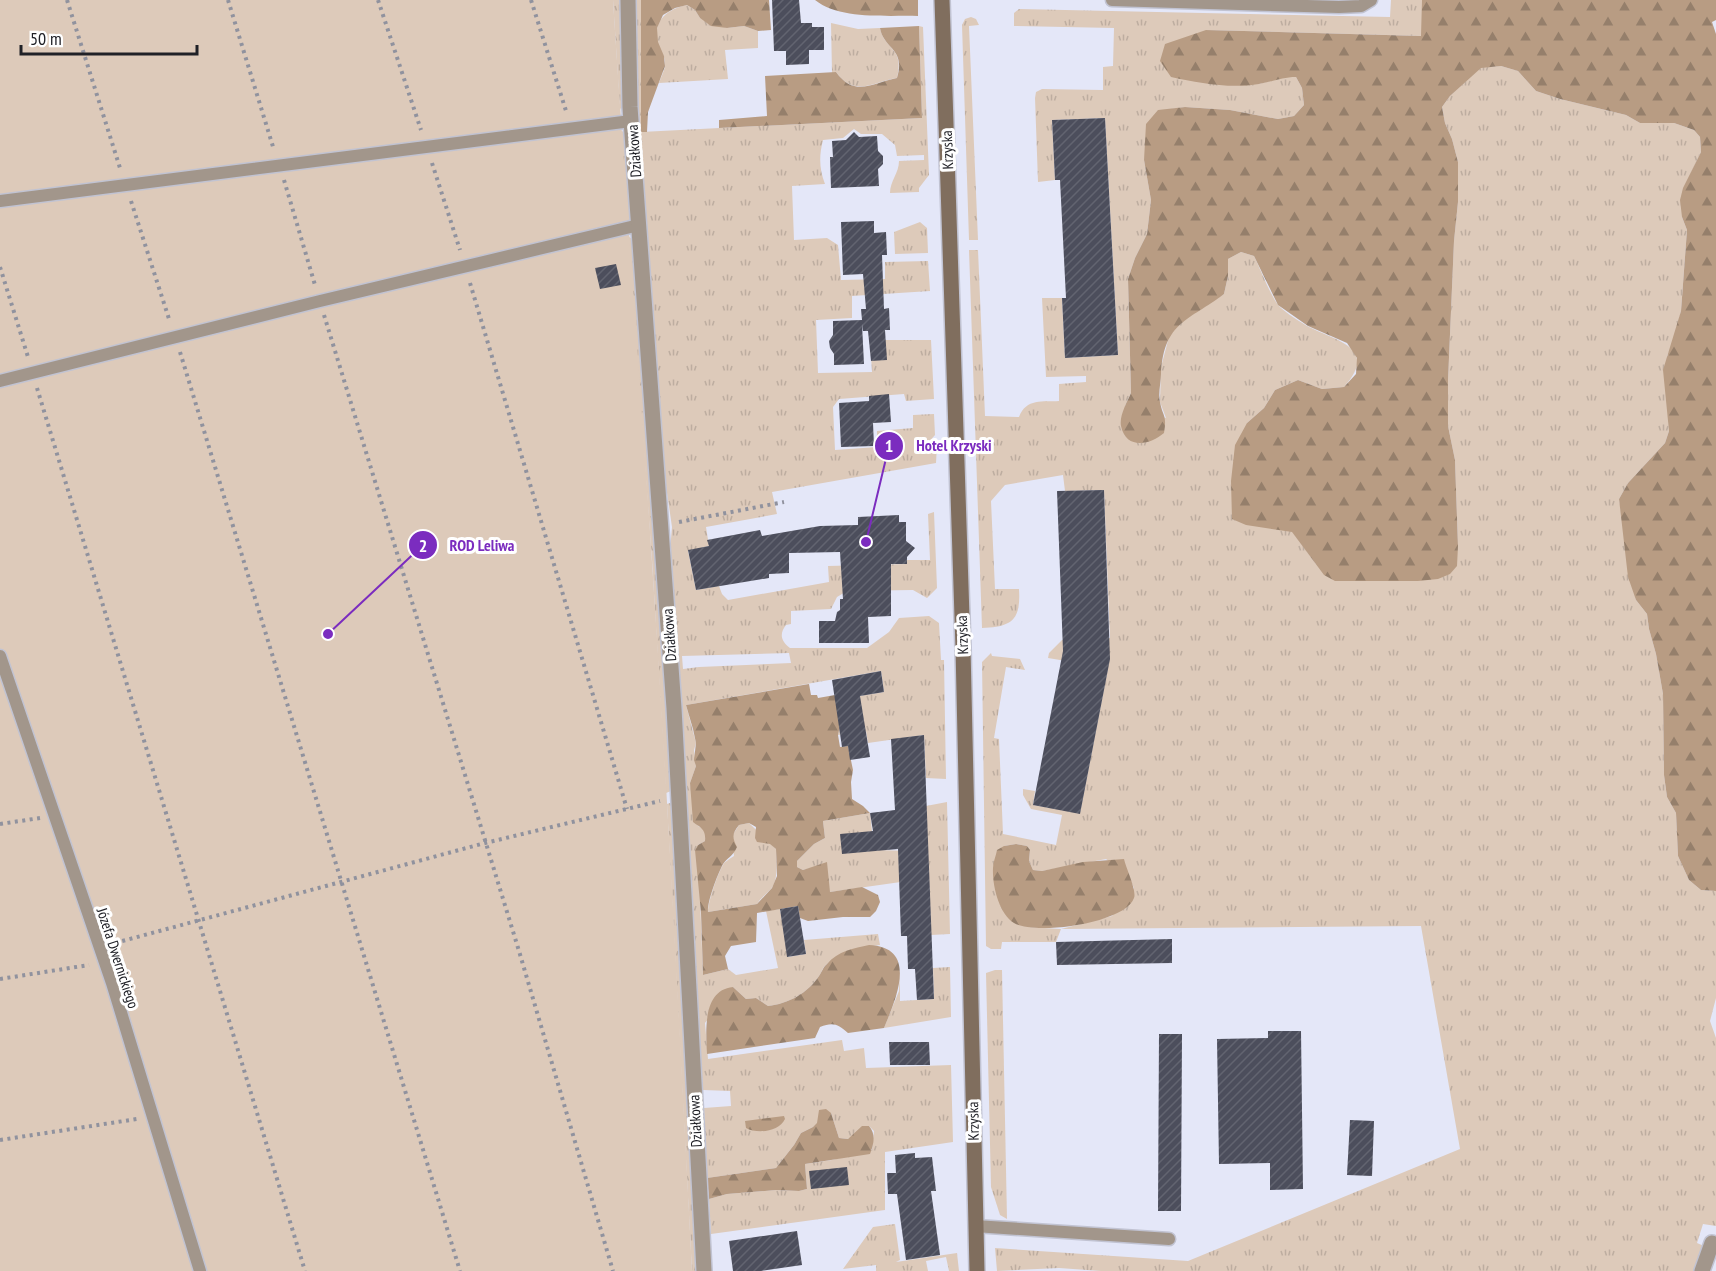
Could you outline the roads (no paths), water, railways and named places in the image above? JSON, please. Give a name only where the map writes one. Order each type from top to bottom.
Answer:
[{"type":"street","name":"Działkowa","points":[[628,0],[631,121],[661,525],[704,1271]]},
{"type":"street","name":"Krzyska","points":[[942,0],[963,648],[977,1271]]},
{"type":"street","points":[[1702,1271],[1712,1243]]},
{"type":"lane","points":[[1112,0],[1339,7],[1361,6],[1371,0]]},
{"type":"lane","points":[[0,201],[631,121]]},
{"type":"lane","points":[[0,381],[320,301],[639,225]]},
{"type":"lane","name":"Józefa Dwernickiego","points":[[0,656],[100,947],[200,1271]]},
{"type":"lane","points":[[975,1226],[1169,1239]]},
{"type":"place","name":"Hotel Krzyski","points":[[866,542]]},
{"type":"place","name":"ROD Leliwa","points":[[328,634]]}]
